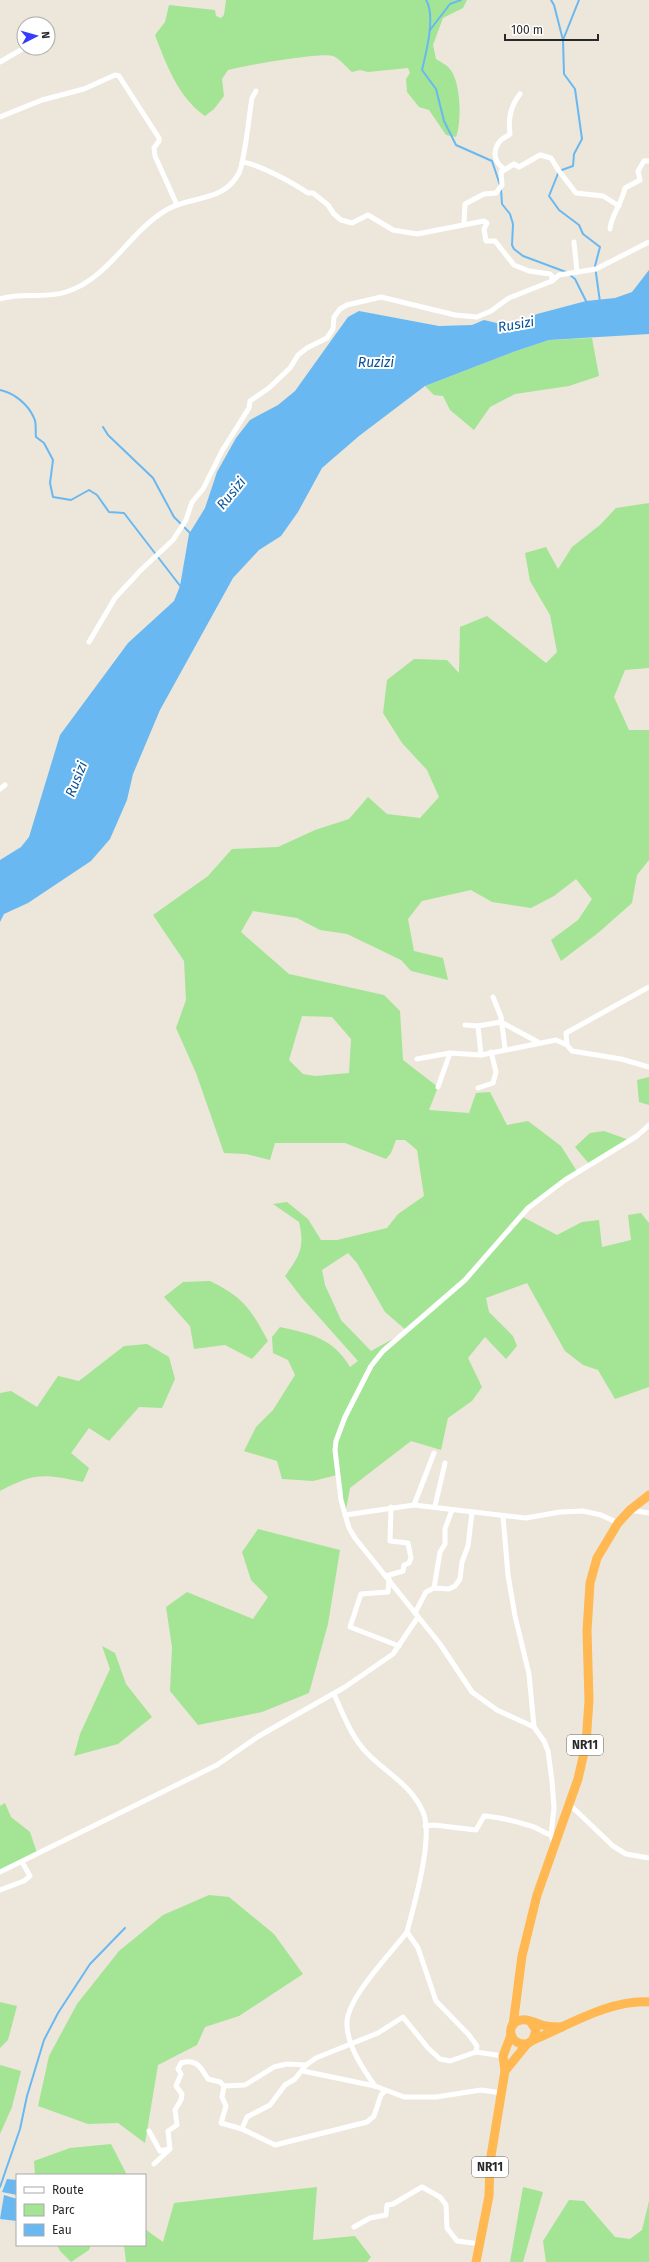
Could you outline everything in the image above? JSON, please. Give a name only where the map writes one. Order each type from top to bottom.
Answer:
[{"type":"highway","name":"NR11","points":[[513,2024],[522,1956],[537,1895],[579,1773],[588,1723],[587,1631],[590,1583],[597,1558],[618,1523],[630,1510],[649,1495]]},
{"type":"highway","points":[[527,2020],[513,2024],[511,2035],[517,2043],[530,2042],[613,2007],[639,2002],[649,2002]]},
{"type":"highway","points":[[516,2006],[520,2016],[527,2020],[545,2026],[564,2027]]},
{"type":"highway","points":[[505,2072],[530,2042],[536,2030],[527,2020]]},
{"type":"highway","name":"NR11","points":[[476,2262],[481,2244],[489,2196],[491,2155],[505,2072],[503,2056],[511,2035]]},
{"type":"street","points":[[0,62],[16,53]]},
{"type":"street","points":[[0,117],[42,100],[84,89],[115,75],[119,76],[159,138],[159,141],[154,148],[155,156],[177,205]]},
{"type":"street","points":[[0,299],[50,296],[84,285],[108,266],[154,218],[177,205],[205,199],[223,189],[236,177],[242,162],[252,98],[256,91]]},
{"type":"street","points":[[504,169],[499,165],[495,158],[495,152],[500,141],[510,134],[508,125],[511,113],[514,102],[520,94]]},
{"type":"street","points":[[464,224],[465,204],[484,194],[496,193],[501,188],[501,172],[504,169],[514,164],[519,167],[540,155],[551,158],[576,193],[603,196],[619,206]]},
{"type":"street","points":[[610,229],[610,223],[622,203],[625,188],[640,180],[638,170],[644,161],[649,161]]},
{"type":"street","points":[[242,162],[253,163],[308,193],[313,193],[328,205],[340,220],[352,223],[368,215],[393,230],[417,234],[484,221],[486,223],[484,229],[486,241],[495,241],[514,265],[529,271],[550,274],[552,276],[552,281]]},
{"type":"street","points":[[574,242],[577,272]]},
{"type":"street","points":[[90,642],[115,598],[152,559],[173,540],[186,520],[192,502],[203,489],[222,451],[249,408],[250,401],[285,373],[298,355],[307,348],[327,338],[333,329],[334,317],[340,309],[354,303],[381,297],[455,315],[477,317],[492,311],[509,298],[552,281],[563,274],[596,269],[649,242]]},
{"type":"street","points":[[0,789],[5,785]]},
{"type":"street","points":[[567,1045],[566,1033],[649,987]]},
{"type":"street","points":[[493,997],[499,1011],[505,1048]]},
{"type":"street","points":[[465,1025],[478,1026],[501,1022],[538,1042]]},
{"type":"street","points":[[478,1026],[481,1055]]},
{"type":"street","points":[[417,1059],[450,1053],[481,1055],[505,1048],[556,1040],[567,1045],[572,1051],[621,1059],[649,1067]]},
{"type":"street","points":[[478,1088],[493,1082],[495,1078],[491,1052]]},
{"type":"street","points":[[438,1087],[450,1053]]},
{"type":"street","points":[[534,1727],[497,1710],[472,1692],[440,1644],[348,1528],[337,1475],[336,1441],[345,1417],[371,1366],[378,1357],[465,1280],[528,1208],[561,1183],[637,1136],[649,1125]]},
{"type":"street","points":[[414,1505],[434,1453]]},
{"type":"street","points":[[435,1506],[445,1462]]},
{"type":"street","points":[[345,1515],[391,1507],[414,1505],[435,1506],[452,1510],[526,1518],[560,1512],[583,1511],[600,1515],[618,1523]]},
{"type":"street","points":[[388,1578],[403,1571],[404,1565],[409,1563],[411,1558],[408,1543],[390,1541],[391,1507]]},
{"type":"street","points":[[434,1588],[440,1552],[445,1544],[445,1529],[452,1510]]},
{"type":"street","points":[[630,1510],[649,1513]]},
{"type":"street","points":[[0,1872],[218,1765],[259,1736],[334,1694],[393,1654],[416,1615],[426,1592],[434,1588],[449,1589],[455,1586],[460,1579],[462,1562],[468,1546],[472,1512]]},
{"type":"street","points":[[503,1516],[508,1575],[515,1616],[529,1674],[534,1727],[548,1751],[554,1808],[551,1835],[554,1845]]},
{"type":"street","points":[[388,1578],[388,1592],[361,1594],[350,1627],[399,1646]]},
{"type":"street","points":[[334,1694],[349,1727],[368,1754],[403,1783],[414,1798],[423,1812],[425,1826],[419,1885],[407,1932],[357,1996],[350,2008],[347,2024],[352,2044],[362,2067],[375,2086]]},
{"type":"street","points":[[569,1804],[613,1846],[626,1854],[649,1858]]},
{"type":"street","points":[[425,1826],[434,1825],[476,1830],[484,1816],[510,1819],[532,1826],[542,1833],[551,1835]]},
{"type":"street","points":[[0,1890],[24,1881],[30,1876],[22,1862]]},
{"type":"street","points":[[407,1932],[418,1948],[436,2001],[470,2035],[477,2046],[476,2052]]},
{"type":"street","points":[[639,2002],[649,1996]]},
{"type":"street","points":[[170,2149],[168,2131],[177,2126],[175,2110],[181,2100],[182,2094],[176,2086],[181,2074],[178,2069],[181,2063],[187,2061],[202,2068],[208,2079],[220,2082],[224,2086],[245,2085],[274,2067],[287,2064],[306,2065],[325,2054],[378,2033],[403,2017],[428,2048],[440,2059],[450,2061],[476,2052],[503,2056]]},
{"type":"street","points":[[242,2129],[247,2117],[270,2106],[285,2085],[303,2071],[306,2065]]},
{"type":"street","points":[[303,2071],[375,2086],[385,2091],[409,2097],[436,2097],[481,2090],[502,2094]]},
{"type":"street","points":[[224,2086],[222,2097],[226,2106],[221,2123],[242,2129],[274,2145],[320,2132],[362,2124],[374,2116],[381,2095],[385,2091]]},
{"type":"street","points":[[149,2131],[160,2151],[170,2149]]},
{"type":"street","points":[[154,2164],[170,2149]]},
{"type":"street","points":[[354,2227],[370,2218],[386,2215],[387,2205],[393,2204],[422,2187],[440,2196],[446,2205],[447,2228],[457,2241],[481,2244]]},
{"type":"green space","points":[[226,0],[467,0],[463,8],[443,18],[433,45],[436,59],[449,68],[456,82],[460,111],[456,137],[446,135],[429,110],[419,107],[407,92],[406,79],[410,73],[408,68],[368,72],[360,70],[352,72],[336,57],[326,55],[282,60],[228,70],[222,79],[224,96],[214,109],[205,116],[180,90],[155,35],[165,22],[169,5],[215,10],[216,16],[221,18],[224,15]]},
{"type":"green space","points":[[592,338],[599,376],[569,386],[515,394],[490,407],[474,430],[450,410],[443,396],[434,395],[425,386],[513,352],[549,340]]},
{"type":"green space","points":[[649,503],[649,668],[625,670],[614,697],[629,730],[649,730],[649,860],[637,875],[632,903],[598,933],[561,961],[551,940],[578,920],[592,899],[576,879],[554,896],[531,908],[492,902],[471,890],[422,901],[408,919],[414,951],[443,958],[448,980],[411,971],[401,960],[347,934],[320,930],[297,918],[253,911],[241,932],[289,974],[384,995],[400,1011],[403,1060],[438,1087],[429,1110],[469,1113],[476,1093],[490,1092],[507,1125],[528,1121],[561,1146],[578,1173],[565,1180],[521,1216],[557,1235],[582,1222],[599,1220],[602,1247],[631,1240],[628,1215],[641,1213],[649,1223],[649,1387],[615,1399],[598,1370],[583,1365],[565,1351],[527,1283],[486,1298],[489,1312],[513,1336],[517,1346],[506,1359],[485,1337],[468,1358],[482,1387],[472,1401],[448,1418],[441,1450],[411,1441],[350,1488],[345,1515],[337,1475],[313,1481],[282,1479],[277,1461],[244,1451],[256,1427],[273,1410],[295,1375],[288,1360],[273,1353],[272,1337],[280,1327],[302,1332],[329,1343],[343,1357],[350,1367],[358,1361],[302,1298],[285,1276],[298,1256],[301,1245],[301,1231],[299,1222],[273,1204],[287,1202],[308,1219],[321,1240],[337,1240],[387,1228],[398,1214],[424,1196],[417,1150],[405,1140],[396,1140],[391,1153],[386,1159],[345,1143],[275,1143],[270,1160],[246,1154],[224,1153],[196,1073],[176,1028],[186,1000],[184,961],[153,915],[208,876],[232,849],[278,847],[315,830],[349,819],[368,797],[387,814],[420,818],[439,797],[427,770],[402,743],[383,713],[387,680],[414,659],[447,660],[459,673],[460,627],[487,616],[546,663],[557,652],[550,615],[530,581],[525,553],[546,547],[558,569],[572,547],[600,525],[616,508]],"holes":[[[302,1016],[332,1017],[351,1039],[349,1073],[315,1076],[303,1074],[289,1060]],[[348,1253],[357,1263],[385,1312],[407,1331],[371,1351],[341,1320],[325,1285],[322,1270]]]},
{"type":"green space","points":[[649,1077],[649,1105],[639,1102],[637,1080]]},
{"type":"green space","points":[[604,1131],[632,1141],[590,1165],[575,1147],[590,1133]]},
{"type":"green space","points":[[210,1281],[231,1293],[245,1305],[251,1312],[268,1341],[252,1359],[225,1345],[194,1349],[190,1326],[164,1297],[183,1282]]},
{"type":"green space","points":[[147,1344],[169,1357],[175,1379],[162,1408],[139,1407],[109,1441],[89,1428],[71,1453],[89,1468],[83,1482],[59,1477],[40,1476],[22,1480],[0,1491],[0,1393],[11,1391],[37,1407],[58,1376],[79,1381],[124,1346]]},
{"type":"green space","points":[[258,1529],[340,1550],[328,1624],[309,1693],[262,1712],[198,1725],[170,1691],[172,1647],[166,1607],[187,1592],[253,1619],[268,1597],[251,1580],[242,1552]]},
{"type":"green space","points":[[102,1646],[115,1653],[126,1684],[152,1717],[118,1744],[74,1756],[80,1734],[110,1669]]},
{"type":"green space","points":[[5,1803],[11,1817],[30,1832],[37,1853],[0,1874],[0,1806]]},
{"type":"green space","points":[[209,1895],[229,1897],[274,1934],[303,1974],[239,2016],[205,2027],[197,2045],[158,2065],[145,2143],[118,2123],[88,2124],[38,2106],[49,2056],[77,2004],[119,1951],[163,1915]]},
{"type":"green space","points":[[0,2002],[17,2006],[8,2040],[0,2048]]},
{"type":"green space","points":[[0,2065],[21,2071],[12,2107],[0,2134]]},
{"type":"green space","points":[[111,2144],[126,2174],[35,2174],[34,2161],[70,2148]]},
{"type":"green space","points":[[317,2187],[313,2240],[355,2236],[371,2257],[367,2262],[126,2262],[124,2246],[146,2246],[146,2230],[163,2242],[174,2203]]},
{"type":"green space","points":[[523,2187],[543,2192],[523,2262],[510,2262]]},
{"type":"green space","points":[[569,2200],[584,2201],[615,2237],[630,2239],[642,2230],[649,2201],[649,2262],[546,2262],[543,2241]]},
{"type":"green space","points":[[58,2246],[91,2246],[89,2250],[71,2262],[60,2251]]},
{"type":"water","name":"Ruzizi","points":[[649,270],[649,334],[549,340],[513,352],[425,386],[359,436],[322,468],[298,512],[281,536],[259,550],[233,578],[160,710],[133,774],[127,800],[110,839],[91,861],[28,903],[4,914],[0,922],[0,860],[21,847],[29,837],[60,735],[128,643],[174,601],[180,586],[189,534],[205,508],[217,472],[236,438],[250,420],[278,405],[295,391],[348,317],[359,311],[439,326],[472,325],[484,320],[509,326],[537,314],[586,301],[615,298],[632,292]]},
{"type":"water","points":[[7,2179],[16,2180],[16,2195],[2,2192]]},
{"type":"water","points":[[4,2195],[16,2199],[16,2221],[0,2219]]},
{"type":"waterway","points":[[426,0],[429,7],[430,25],[428,45],[422,70],[436,89],[444,121],[456,145],[492,161],[500,185]]},
{"type":"waterway","points":[[430,30],[450,4],[461,0]]},
{"type":"waterway","points":[[551,0],[554,5],[563,40],[564,74],[575,89],[582,139],[574,154],[573,166],[559,171],[549,196],[559,210],[579,225],[583,234],[600,247],[595,266],[600,302]]},
{"type":"waterway","points":[[563,40],[579,0]]},
{"type":"waterway","points":[[501,189],[502,204],[510,214],[513,224],[512,245],[514,249],[523,256],[566,272]]},
{"type":"waterway","points":[[570,275],[575,279],[587,303]]},
{"type":"waterway","points":[[0,390],[5,391],[20,400],[28,408],[34,418],[36,437],[44,443],[53,460],[50,483],[53,497],[71,500],[89,490],[97,495],[109,512],[124,513],[181,587]]},
{"type":"waterway","points":[[103,427],[108,435],[153,478],[174,517],[191,534]]},
{"type":"waterway","points":[[0,2187],[20,2129],[27,2096],[44,2040],[58,2013],[90,1964],[125,1928]]},
{"type":"water label","name":"Rusizi","points":[[516,324]]},
{"type":"water label","name":"Rusizi","points":[[231,493]]},
{"type":"water label","name":"Rusizi","points":[[76,779]]}]
